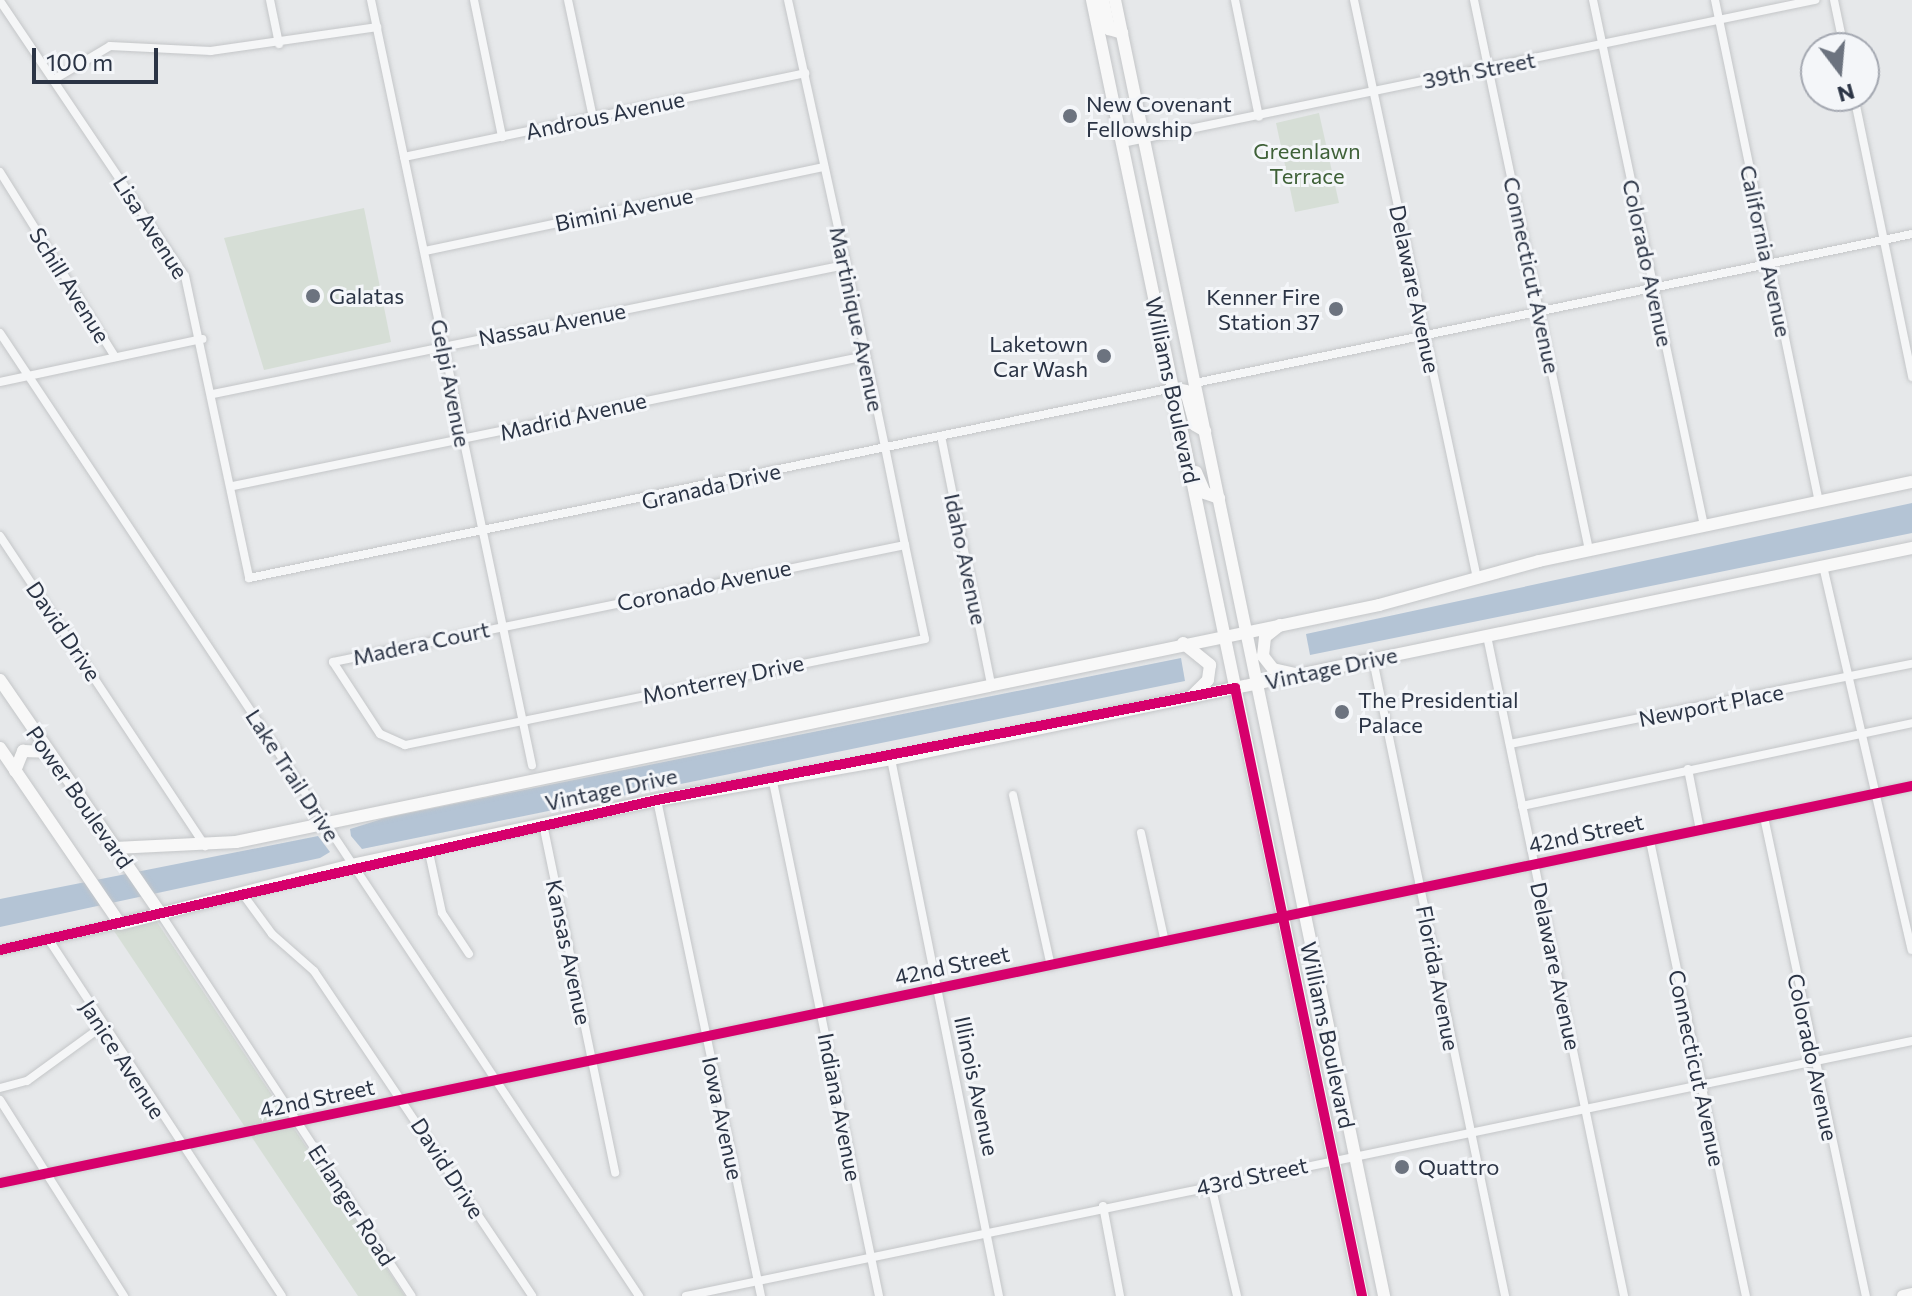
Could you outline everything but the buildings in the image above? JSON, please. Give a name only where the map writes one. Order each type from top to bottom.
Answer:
[{"type":"street","points":[[270,0],[279,44]]},
{"type":"street","name":"Gelpi Avenue","points":[[371,0],[532,765]]},
{"type":"street","points":[[474,0],[502,137]]},
{"type":"street","points":[[568,0],[593,118]]},
{"type":"street","name":"Martinique Avenue","points":[[788,0],[925,639]]},
{"type":"street","name":"Williams Boulevard","points":[[1092,0],[1362,1296]]},
{"type":"street","points":[[1103,0],[1109,29],[1122,33]]},
{"type":"street","name":"Williams Boulevard","points":[[1115,0],[1384,1296]]},
{"type":"street","points":[[1235,0],[1259,117]]},
{"type":"street","name":"Delaware Avenue","points":[[1354,0],[1477,578]]},
{"type":"street","name":"Connecticut Avenue","points":[[1474,0],[1589,550]]},
{"type":"street","name":"Colorado Avenue","points":[[1593,0],[1704,526]]},
{"type":"street","name":"California Avenue","points":[[1715,0],[1819,502]]},
{"type":"street","name":"39th Street","points":[[1122,143],[1815,0]]},
{"type":"street","points":[[1834,0],[1841,32]]},
{"type":"street","name":"Lisa Avenue","points":[[0,1],[185,276],[202,339],[249,578]]},
{"type":"street","points":[[53,80],[110,46],[279,44],[377,27]]},
{"type":"street","name":"Androus Avenue","points":[[404,157],[805,73]]},
{"type":"street","points":[[1857,112],[1912,377]]},
{"type":"street","name":"Bimini Avenue","points":[[425,251],[824,167]]},
{"type":"street","name":"Schill Avenue","points":[[0,172],[115,357]]},
{"type":"street","points":[[1162,337],[1179,379],[1195,383],[1912,234]]},
{"type":"street","name":"Nassau Avenue","points":[[213,394],[845,265]]},
{"type":"street","name":"Lake Trail Drive","points":[[0,333],[639,1296]]},
{"type":"street","points":[[0,382],[202,339]]},
{"type":"street","name":"Madrid Avenue","points":[[233,486],[866,356]]},
{"type":"street","points":[[1173,388],[1186,391],[1195,425],[1205,431]]},
{"type":"street","name":"Granada Drive","points":[[249,578],[482,533],[1173,388]]},
{"type":"street","name":"Idaho Avenue","points":[[941,436],[991,683]]},
{"type":"street","points":[[1183,439],[1205,493],[1219,498]]},
{"type":"street","name":"Vintage Drive","points":[[115,848],[205,847],[1283,623],[1589,550],[1912,482]]},
{"type":"street","name":"David Drive","points":[[0,536],[205,847]]},
{"type":"street","name":"Coronado Avenue","points":[[502,626],[905,545]]},
{"type":"street","name":"Vintage Drive","points":[[0,950],[120,924],[156,908],[242,893],[428,848],[772,776],[891,759],[1912,548]]},
{"type":"street","points":[[1823,566],[1867,732],[1912,950]]},
{"type":"street","points":[[1283,623],[1265,637],[1263,656],[1273,669],[1301,675]]},
{"type":"street","name":"Madera Court","points":[[502,626],[333,662],[391,742],[522,722]]},
{"type":"street","name":"Delaware Avenue","points":[[1487,636],[1624,1296]]},
{"type":"street","name":"Monterrey Drive","points":[[522,722],[925,639]]},
{"type":"street","points":[[1183,643],[1210,665],[1208,680],[1190,697]]},
{"type":"street","name":"Florida Avenue","points":[[1373,660],[1505,1296]]},
{"type":"street","name":"Newport Place","points":[[1510,744],[1912,664]]},
{"type":"street","name":"Power Boulevard","points":[[0,680],[156,908]]},
{"type":"street","points":[[1522,806],[1912,723]]},
{"type":"street","name":"Power Boulevard","points":[[0,748],[120,924]]},
{"type":"street","points":[[15,771],[23,751],[48,752]]},
{"type":"street","name":"Illinois Avenue","points":[[891,759],[999,1296]]},
{"type":"street","points":[[1688,769],[1700,830]]},
{"type":"street","name":"Indiana Avenue","points":[[772,776],[879,1296]]},
{"type":"street","name":"42nd Street","points":[[0,1183],[182,1148],[403,1099],[1165,942],[1304,910],[1912,786]]},
{"type":"street","points":[[1013,795],[1051,966]]},
{"type":"street","name":"Iowa Avenue","points":[[657,800],[761,1296]]},
{"type":"street","name":"Colorado Avenue","points":[[1764,817],[1812,1059],[1866,1296]]},
{"type":"street","name":"Kansas Avenue","points":[[543,824],[615,1173]]},
{"type":"street","points":[[1141,833],[1165,942]]},
{"type":"street","name":"Connecticut Avenue","points":[[1650,841],[1746,1296]]},
{"type":"street","points":[[428,848],[442,913],[469,954]]},
{"type":"street","name":"David Drive","points":[[242,893],[266,928],[314,971],[403,1099],[532,1296]]},
{"type":"street","name":"Erlanger Road","points":[[156,908],[412,1296]]},
{"type":"street","name":"Janice Avenue","points":[[49,940],[100,1028],[282,1296]]},
{"type":"street","points":[[0,1088],[27,1081],[100,1028]]},
{"type":"street","name":"43rd Street","points":[[686,1296],[1103,1206],[1912,1041]]},
{"type":"street","points":[[0,1100],[124,1296]]},
{"type":"street","points":[[1211,1185],[1237,1296]]},
{"type":"street","points":[[1103,1206],[1120,1296]]},
{"type":"street","points":[[1903,1296],[1912,1294]]},
{"type":"green space","name":"Greenlawn Terrace","points":[[1319,113],[1339,203],[1295,212],[1276,123]]},
{"type":"green space","name":"Galatas","points":[[364,208],[391,342],[264,370],[224,238]]},
{"type":"green space","points":[[155,919],[405,1296],[358,1296],[114,931]]},
{"type":"water","points":[[1912,503],[1912,533],[1310,655],[1306,634]]},
{"type":"water","points":[[1181,658],[1185,681],[362,849],[351,836],[350,829],[385,818]]},
{"type":"water","points":[[318,836],[330,852],[320,858],[0,927],[0,899]]},
{"type":"cycle path","points":[[0,950],[657,800],[1235,688],[1362,1296]]},
{"type":"cycle path","points":[[0,1183],[1912,786]]},
{"type":"place","name":"New Covenant Fellowship","points":[[1070,116]]},
{"type":"place","name":"Galatas","points":[[313,296]]},
{"type":"place","name":"Kenner Fire Station 37","points":[[1336,309]]},
{"type":"place","name":"Laketown Car Wash","points":[[1104,356]]},
{"type":"place","name":"The Presidential Palace","points":[[1342,712]]},
{"type":"place","name":"Quattro","points":[[1402,1167]]}]
